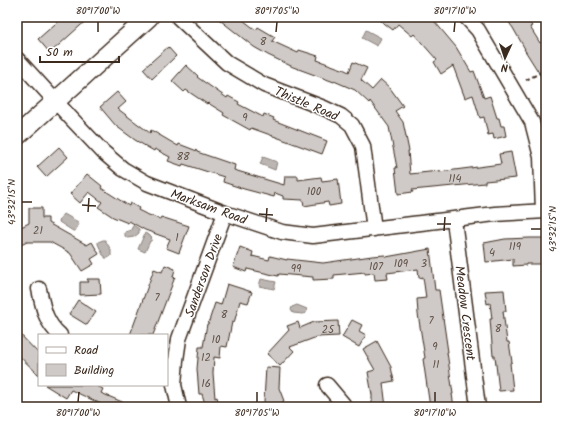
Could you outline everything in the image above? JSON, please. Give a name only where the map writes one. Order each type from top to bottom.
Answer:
[{"type":"main road","points":[[17,136],[149,17]]},
{"type":"street","name":"Thistle Road","points":[[178,17],[227,63],[264,85],[324,108],[341,116],[352,125],[363,146],[374,229]]},
{"type":"street","points":[[466,17],[478,30],[532,122],[541,157],[545,211]]},
{"type":"street","name":"Marksam Road","points":[[17,59],[102,152],[123,169],[147,183],[225,213],[282,232],[313,236],[495,214],[545,211]]},
{"type":"street","name":"Sanderson Drive","points":[[179,407],[171,385],[179,339],[225,213]]},
{"type":"street","name":"Meadow Crescent","points":[[454,220],[478,407]]},
{"type":"street","points":[[39,289],[46,317],[52,329],[59,334]]},
{"type":"street","points":[[327,386],[344,407]]},
{"type":"path","points":[[526,80],[546,70]]},
{"type":"shaded area","points":[[366,30],[381,38],[377,46],[362,38]]},
{"type":"shaded area","points":[[263,157],[277,162],[275,170],[260,164]]},
{"type":"shaded area","points":[[64,214],[78,222],[79,224],[75,231],[59,222]]},
{"type":"shaded area","points":[[133,225],[139,229],[139,233],[134,237],[127,238],[125,236],[125,232],[131,230]]},
{"type":"shaded area","points":[[145,233],[152,237],[152,239],[145,252],[138,249]]},
{"type":"shaded area","points":[[105,240],[111,250],[111,256],[108,258],[105,258],[98,244],[98,242]]},
{"type":"shaded area","points":[[261,279],[276,282],[274,289],[259,286]]},
{"type":"shaded area","points":[[297,305],[307,309],[306,313],[293,313],[291,310],[292,307]]},
{"type":"building","points":[[63,17],[90,17],[50,53],[38,39]]},
{"type":"building","points":[[216,17],[239,17],[256,30],[258,27],[275,37],[272,41],[298,53],[299,50],[318,56],[317,60],[349,72],[353,62],[367,68],[361,80],[372,90],[381,80],[390,88],[403,106],[395,111],[403,122],[409,151],[410,174],[501,164],[499,154],[511,152],[516,178],[485,181],[485,183],[412,190],[413,192],[398,194],[395,168],[397,168],[389,127],[370,101],[369,103],[355,90],[293,67],[268,55],[254,47]]},
{"type":"building","points":[[376,17],[429,17],[435,22],[456,47],[471,72],[474,71],[484,98],[490,96],[497,118],[499,118],[501,126],[504,126],[506,136],[494,139],[493,134],[488,135],[484,117],[480,118],[473,95],[465,98],[453,66],[441,74],[434,62],[437,60],[414,34],[412,36],[398,24],[393,30]]},
{"type":"building","points":[[505,17],[526,17],[532,26],[530,27],[540,43],[543,41],[546,46],[546,84],[513,28]]},
{"type":"building","points":[[168,47],[176,56],[152,79],[143,69]]},
{"type":"building","points":[[186,65],[198,76],[197,77],[227,98],[228,96],[239,102],[238,104],[263,117],[264,114],[274,118],[273,120],[327,141],[322,154],[251,128],[250,130],[223,115],[224,113],[186,90],[184,92],[172,81]]},
{"type":"building","points":[[117,92],[126,102],[118,109],[150,133],[151,130],[178,146],[179,144],[235,165],[234,170],[284,185],[285,176],[298,176],[298,180],[321,177],[322,181],[338,179],[341,204],[329,206],[328,202],[304,206],[303,200],[283,199],[283,196],[275,193],[274,197],[244,189],[223,182],[224,177],[183,164],[182,166],[168,161],[170,157],[155,149],[154,151],[135,140],[116,126],[100,107]]},
{"type":"building","points":[[59,147],[68,157],[46,177],[37,167]]},
{"type":"building","points":[[87,174],[102,186],[101,188],[129,206],[130,203],[139,208],[138,210],[146,214],[189,226],[179,253],[166,248],[170,239],[145,230],[129,221],[128,223],[113,217],[98,207],[102,202],[89,192],[80,203],[70,194]]},
{"type":"building","points":[[29,208],[42,208],[42,218],[48,218],[48,223],[87,245],[92,242],[99,254],[91,259],[94,264],[82,271],[70,253],[50,242],[27,242],[17,247],[17,229],[29,223]]},
{"type":"building","points":[[546,238],[546,264],[526,264],[513,266],[513,259],[486,262],[484,243],[505,239]]},
{"type":"building","points":[[240,247],[253,252],[252,256],[269,260],[270,256],[287,260],[323,263],[372,256],[385,255],[386,257],[430,249],[435,290],[439,290],[454,407],[430,407],[423,359],[425,358],[417,299],[426,298],[423,277],[419,278],[418,269],[387,273],[388,279],[375,280],[374,273],[365,274],[365,272],[334,275],[334,279],[313,280],[313,277],[279,274],[278,276],[247,269],[246,272],[233,267]]},
{"type":"building","points":[[165,265],[175,269],[173,277],[175,277],[153,334],[130,334],[154,269],[162,272]]},
{"type":"building","points":[[87,279],[100,279],[101,294],[80,295],[80,282],[89,282]]},
{"type":"building","points":[[227,284],[252,292],[248,303],[240,301],[234,323],[232,322],[227,347],[221,346],[220,358],[214,357],[213,373],[215,398],[217,397],[220,407],[206,407],[202,394],[199,394],[197,369],[199,347],[203,347],[207,324],[215,303],[221,305]]},
{"type":"building","points":[[504,290],[506,311],[503,311],[507,342],[509,342],[512,362],[510,363],[513,390],[499,391],[495,356],[493,356],[490,303],[487,304],[485,291]]},
{"type":"building","points":[[78,300],[96,312],[87,325],[69,314]]},
{"type":"building","points":[[352,320],[362,325],[359,331],[366,335],[359,347],[342,337]]},
{"type":"building","points":[[338,321],[339,336],[317,337],[290,347],[294,351],[280,366],[267,354],[289,330],[287,326],[298,322],[300,328],[314,322]]},
{"type":"building","points":[[17,331],[38,353],[38,374],[17,354]]},
{"type":"building","points":[[377,341],[391,367],[394,381],[383,383],[386,407],[372,407],[372,395],[368,372],[375,370],[363,349]]},
{"type":"building","points":[[266,367],[280,368],[279,388],[284,401],[282,402],[284,407],[266,407],[264,401]]},
{"type":"building","points":[[47,386],[97,386],[103,389],[101,393],[134,407],[100,407],[101,404],[71,390],[66,398]]}]
